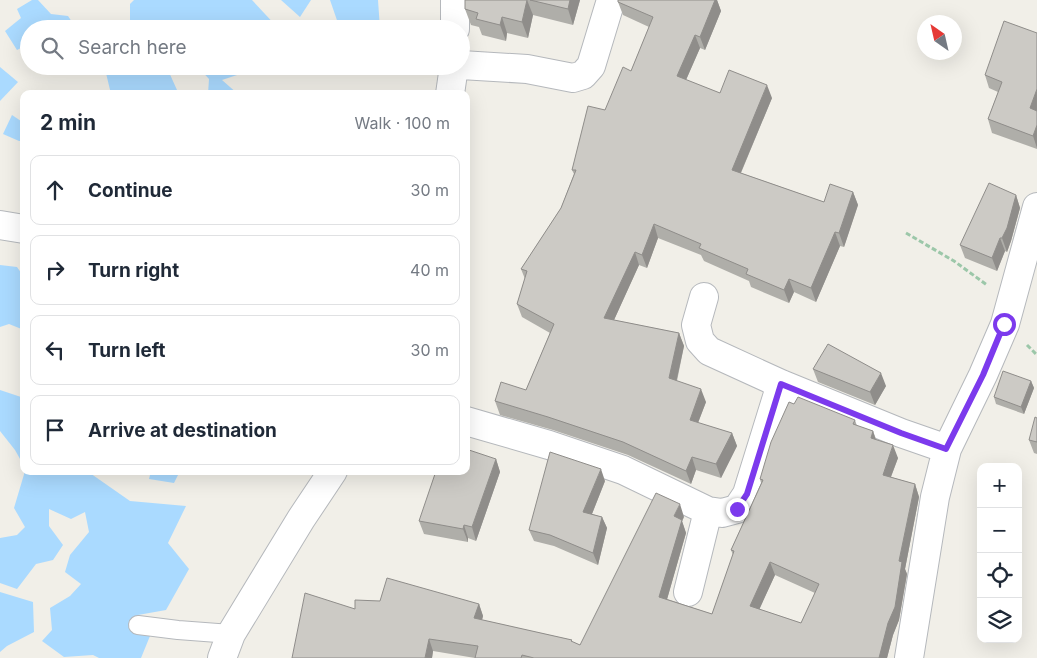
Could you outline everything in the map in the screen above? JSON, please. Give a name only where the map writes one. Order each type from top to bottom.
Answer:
[{"type":"street","points":[[455,0],[455,20]]},
{"type":"street","points":[[470,65],[527,69],[573,78],[584,75],[591,66],[611,0]]},
{"type":"street","points":[[451,90],[453,75]]},
{"type":"street","points":[[909,658],[935,497],[946,449],[983,375],[1004,324],[1037,207]]},
{"type":"street","points":[[0,224],[20,227]]},
{"type":"street","points":[[704,297],[696,325],[700,341],[709,351],[781,384],[901,433],[946,449]]},
{"type":"street","points":[[470,422],[549,444],[623,470],[708,511],[722,513],[737,509],[747,494],[781,384]]},
{"type":"street","points":[[226,646],[301,519],[330,475]]},
{"type":"street","points":[[688,592],[708,511]]},
{"type":"lane","points":[[138,625],[178,630],[226,646]]},
{"type":"path","points":[[906,233],[954,260],[1011,303]]},
{"type":"water","points":[[32,0],[38,0],[51,14],[68,16],[71,20],[20,20],[20,48],[17,50],[5,31],[21,18],[17,9]]},
{"type":"water","points":[[134,0],[252,0],[271,20],[130,20],[130,4]]},
{"type":"water","points":[[281,0],[311,0],[300,17]]},
{"type":"water","points":[[330,0],[378,0],[379,20],[337,20]]},
{"type":"water","points":[[0,67],[18,82],[0,101]]},
{"type":"water","points":[[106,75],[170,75],[177,90],[110,90]]},
{"type":"water","points":[[205,75],[237,75],[222,80],[233,90],[208,90],[209,79]]},
{"type":"water","points":[[12,115],[20,120],[20,141],[3,134]]},
{"type":"water","points":[[0,265],[17,267],[20,271],[20,328],[9,324],[0,327]]},
{"type":"water","points":[[0,390],[20,397],[20,459],[0,431]]},
{"type":"water","points":[[24,475],[93,475],[130,501],[186,506],[168,543],[189,569],[166,610],[138,615],[130,627],[150,636],[141,658],[99,658],[93,655],[64,657],[42,641],[52,630],[50,608],[70,596],[81,584],[65,572],[70,555],[89,532],[85,512],[71,519],[49,509],[49,526],[63,545],[53,560],[36,564],[17,589],[0,583],[0,538],[17,535],[25,527],[14,508]]},
{"type":"water","points":[[150,475],[178,475],[174,483],[149,479]]},
{"type":"water","points":[[0,592],[33,602],[34,632],[7,646],[0,652]]},
{"type":"building","points":[[465,0],[527,0],[522,22],[502,17],[500,25],[476,19],[478,13],[465,9]]},
{"type":"building","points":[[530,0],[570,0],[568,9]]},
{"type":"building","points":[[618,0],[715,0],[700,37],[695,35],[677,76],[720,93],[729,70],[767,85],[732,170],[824,202],[830,184],[853,192],[839,233],[835,232],[811,288],[789,279],[784,290],[746,274],[748,269],[699,248],[701,244],[654,224],[642,255],[635,252],[604,318],[679,333],[669,378],[701,389],[690,420],[732,433],[716,464],[692,457],[686,471],[623,442],[495,401],[501,382],[526,390],[554,324],[517,304],[527,271],[521,269],[561,208],[576,170],[572,170],[588,106],[605,110],[623,67],[631,71],[653,17],[618,2]]},
{"type":"building","points":[[1004,21],[1037,33],[1037,89],[1030,108],[1037,111],[1037,125],[1033,136],[988,119],[1002,82],[985,75]]},
{"type":"building","points":[[989,183],[1016,195],[1007,228],[1002,238],[1000,238],[992,258],[960,245]]},
{"type":"building","points":[[828,344],[881,373],[870,392],[813,369]]},
{"type":"building","points":[[1003,371],[1031,381],[1021,407],[994,397]]},
{"type":"building","points":[[798,397],[855,420],[853,424],[873,431],[871,438],[893,445],[883,475],[915,484],[899,561],[902,562],[895,607],[888,623],[879,658],[534,658],[522,655],[521,658],[475,658],[478,646],[429,639],[425,658],[292,658],[305,593],[355,609],[355,600],[380,601],[387,578],[479,604],[474,618],[572,640],[580,645],[656,493],[680,504],[674,516],[682,520],[659,597],[712,614],[734,551],[731,550],[763,480],[760,479],[771,442],[789,402],[794,404]],"holes":[[[770,562],[819,584],[801,623],[750,606]]]},
{"type":"building","points":[[1035,417],[1037,418],[1037,442],[1029,440]]},
{"type":"building","points":[[470,450],[496,459],[472,527],[464,525],[463,529],[419,521],[435,475],[470,475]]},
{"type":"building","points":[[550,452],[601,469],[583,512],[602,517],[593,553],[550,535],[529,530]]},
{"type":"route","points":[[737,509],[747,494],[762,451],[771,413],[781,384],[901,433],[946,449],[983,375],[1004,324]]}]
